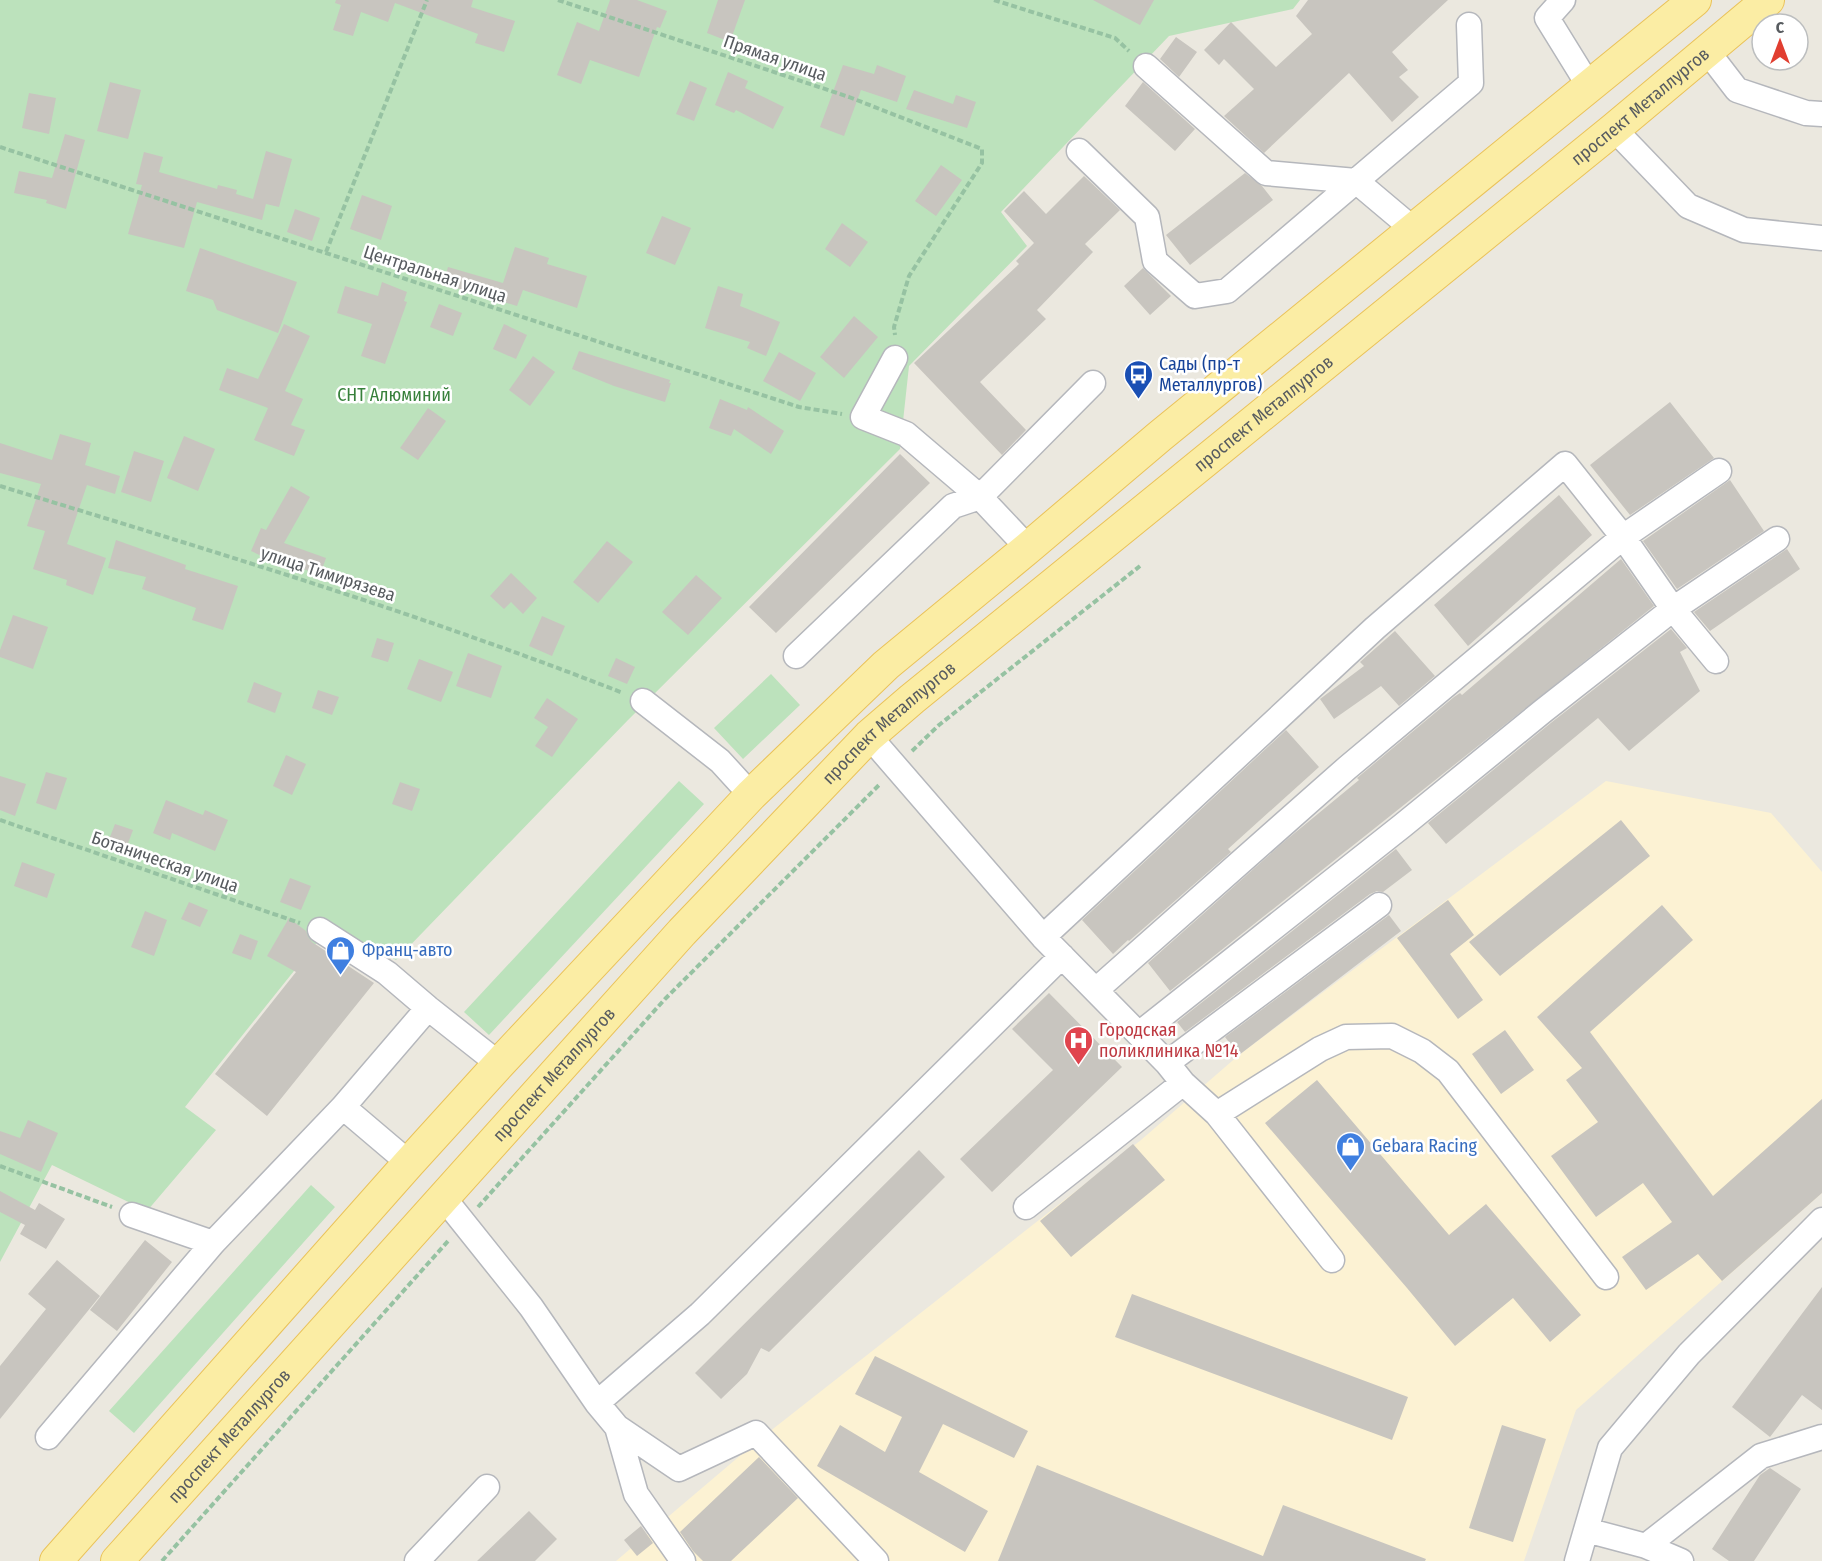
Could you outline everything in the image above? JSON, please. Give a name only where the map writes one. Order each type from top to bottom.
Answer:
[{"type":"main road","points":[[56,1561],[499,1064],[751,795],[886,665],[1160,436],[1695,0]]},
{"type":"main road","name":"проспект Металлургов","points":[[117,1561],[682,932],[869,736],[1614,129],[1768,0]]},
{"type":"lane","points":[[1563,0],[1547,18],[1590,86]]},
{"type":"lane","points":[[1079,151],[1147,217],[1155,261],[1195,296],[1227,291],[1471,83],[1469,25]]},
{"type":"lane","points":[[1707,51],[1737,90],[1806,113],[1822,114]]},
{"type":"lane","points":[[1146,66],[1266,173],[1356,181],[1413,229]]},
{"type":"lane","points":[[1614,129],[1688,206],[1744,230],[1822,238]]},
{"type":"lane","points":[[895,358],[864,417],[906,434],[980,497],[1028,548]]},
{"type":"lane","points":[[796,656],[953,506],[980,497],[1093,383]]},
{"type":"lane","points":[[1043,937],[1375,628],[1565,464],[1623,537],[1673,609],[1716,661]]},
{"type":"lane","points":[[1096,990],[1347,768],[1623,537],[1719,471]]},
{"type":"lane","points":[[1139,1034],[1673,609],[1777,538]]},
{"type":"lane","points":[[643,701],[720,761],[751,795]]},
{"type":"lane","points":[[869,736],[1043,937],[1167,1063],[1183,1083],[1217,1114],[1332,1260]]},
{"type":"lane","points":[[1167,1063],[1379,905]]},
{"type":"lane","points":[[320,930],[387,973],[499,1064]]},
{"type":"lane","points":[[597,1403],[700,1314],[1062,956]]},
{"type":"lane","points":[[48,1437],[213,1244],[343,1107],[428,1008]]},
{"type":"lane","points":[[1217,1114],[1329,1045],[1346,1037],[1392,1036],[1422,1051],[1448,1071],[1606,1277]]},
{"type":"lane","points":[[1026,1208],[1183,1083]]},
{"type":"lane","points":[[343,1107],[409,1163]]},
{"type":"lane","points":[[443,1197],[531,1307],[597,1403],[617,1427],[679,1469],[756,1434],[876,1561]]},
{"type":"lane","points":[[132,1215],[213,1244]]},
{"type":"lane","points":[[1577,1561],[1610,1448],[1689,1354],[1822,1220]]},
{"type":"lane","points":[[617,1427],[636,1494],[682,1561]]},
{"type":"lane","points":[[1646,1546],[1761,1456],[1822,1437]]},
{"type":"lane","points":[[417,1561],[487,1487]]},
{"type":"lane","points":[[1586,1530],[1646,1546],[1681,1561]]},
{"type":"path","points":[[326,252],[428,0]]},
{"type":"path","name":"Прямая улица","points":[[558,0],[849,97],[982,149],[982,163],[909,276],[894,327],[895,358]]},
{"type":"path","points":[[994,0],[1115,38],[1146,66]]},
{"type":"path","name":"Центральная улица","points":[[0,147],[799,407],[864,417]]},
{"type":"path","name":"улица Тимирязева","points":[[0,486],[248,561],[432,622],[643,701]]},
{"type":"path","points":[[162,1561],[665,999],[939,725],[1140,566]]},
{"type":"path","name":"Ботаническая улица","points":[[0,820],[320,930]]},
{"type":"path","points":[[0,1166],[132,1215]]},
{"type":"shaded area","points":[[1606,781],[1771,813],[1822,872],[1822,1193],[1576,1410],[1524,1561],[616,1561],[755,1443],[1141,1140],[1239,1055]]},
{"type":"green space","name":"СНТ Алюминий","points":[[0,0],[1300,0],[1293,9],[1169,36],[1001,212],[1027,246],[909,366],[900,449],[628,720],[396,960],[330,926],[185,1107],[216,1130],[147,1211],[52,1165],[0,1262]]},
{"type":"green space","points":[[771,674],[800,705],[743,759],[714,728]]},
{"type":"green space","points":[[679,781],[704,804],[489,1035],[464,1012]]},
{"type":"green space","points":[[311,1185],[335,1207],[134,1433],[109,1411]]},
{"type":"building","points":[[336,0],[473,0],[471,7],[515,21],[504,52],[475,43],[478,34],[395,3],[388,22],[361,12],[353,36],[333,30],[341,5],[335,3]]},
{"type":"building","points":[[610,0],[637,0],[667,11],[660,28],[657,27],[639,77],[590,60],[581,84],[557,75],[577,22],[599,31]]},
{"type":"building","points":[[718,0],[745,0],[730,42],[707,33]]},
{"type":"building","points":[[1093,0],[1154,0],[1140,25]]},
{"type":"building","points":[[1308,0],[1448,0],[1392,52],[1408,70],[1399,77],[1419,97],[1392,122],[1349,73],[1264,153],[1224,116],[1254,89],[1224,59],[1219,65],[1204,50],[1231,22],[1276,67],[1312,34],[1296,16]]},
{"type":"building","points":[[1176,37],[1197,52],[1179,77],[1160,59]]},
{"type":"building","points":[[843,65],[874,74],[877,65],[906,76],[897,102],[861,90],[844,136],[820,127]]},
{"type":"building","points":[[728,72],[748,81],[745,88],[784,107],[773,129],[736,110],[734,113],[715,105]]},
{"type":"building","points":[[690,81],[707,88],[694,121],[676,114]]},
{"type":"building","points":[[110,82],[141,90],[128,139],[97,131]]},
{"type":"building","points":[[1143,82],[1195,129],[1175,151],[1125,106]]},
{"type":"building","points":[[914,90],[953,104],[956,95],[976,102],[967,128],[906,109]]},
{"type":"building","points":[[29,93],[56,98],[49,134],[22,128]]},
{"type":"building","points":[[65,134],[85,140],[66,209],[46,203],[47,200],[14,193],[19,171],[52,178]]},
{"type":"building","points":[[266,151],[292,159],[279,207],[266,204],[262,220],[197,202],[184,248],[128,234],[142,185],[136,184],[144,152],[163,157],[159,172],[217,189],[218,185],[237,190],[236,194],[253,199]]},
{"type":"building","points":[[941,165],[962,180],[936,216],[915,201]]},
{"type":"building","points":[[1245,173],[1262,186],[1273,200],[1190,265],[1166,235]]},
{"type":"building","points":[[1084,176],[1120,210],[1085,244],[1093,252],[1037,310],[1046,319],[980,382],[1026,430],[1002,455],[914,363],[1019,264],[1016,261],[1034,243],[1004,211],[1024,191],[1046,214]]},
{"type":"building","points":[[362,195],[392,206],[381,240],[350,229]]},
{"type":"building","points":[[295,209],[320,218],[312,241],[287,232]]},
{"type":"building","points":[[662,216],[691,228],[675,265],[646,253]]},
{"type":"building","points":[[842,223],[868,242],[850,267],[825,249]]},
{"type":"building","points":[[515,247],[549,258],[547,264],[587,276],[577,308],[523,290],[517,306],[443,284],[448,267],[503,283]]},
{"type":"building","points":[[200,248],[297,282],[278,333],[217,310],[213,300],[186,291]]},
{"type":"building","points":[[1143,268],[1171,296],[1150,315],[1124,286]]},
{"type":"building","points":[[382,282],[407,292],[404,301],[407,302],[385,364],[361,356],[372,324],[337,313],[345,286],[378,296]]},
{"type":"building","points":[[718,286],[743,294],[740,306],[780,322],[766,356],[747,348],[750,342],[705,328]]},
{"type":"building","points":[[439,304],[462,313],[453,336],[430,327]]},
{"type":"building","points":[[854,316],[878,337],[844,378],[820,357]]},
{"type":"building","points":[[284,324],[310,336],[285,391],[303,399],[291,425],[305,430],[294,456],[254,440],[268,408],[219,390],[227,368],[258,379]]},
{"type":"building","points":[[504,324],[527,335],[516,359],[493,349]]},
{"type":"building","points":[[579,351],[670,380],[665,402],[614,386],[572,369]]},
{"type":"building","points":[[779,352],[816,373],[800,401],[763,381]]},
{"type":"building","points":[[533,356],[555,372],[530,406],[509,390]]},
{"type":"building","points":[[720,399],[747,410],[748,407],[784,431],[771,454],[734,429],[731,436],[709,428]]},
{"type":"building","points":[[1670,402],[1714,458],[1630,515],[1590,465]]},
{"type":"building","points":[[428,408],[446,421],[418,460],[400,448]]},
{"type":"building","points":[[60,434],[91,443],[85,465],[120,476],[115,494],[87,485],[67,544],[106,558],[93,595],[66,585],[67,580],[33,569],[45,531],[27,526],[41,484],[0,473],[0,443],[52,460]]},
{"type":"building","points":[[184,436],[215,449],[198,491],[167,478]]},
{"type":"building","points":[[134,451],[164,461],[151,502],[121,492]]},
{"type":"building","points":[[900,454],[930,483],[776,633],[749,607]]},
{"type":"building","points":[[1730,480],[1764,531],[1677,589],[1643,541]]},
{"type":"building","points":[[291,486],[310,497],[284,543],[326,558],[320,575],[278,560],[277,563],[251,551],[261,528],[266,530]]},
{"type":"building","points":[[1559,495],[1592,535],[1468,646],[1434,605]]},
{"type":"building","points":[[116,540],[186,565],[185,569],[238,586],[223,630],[192,620],[196,608],[142,589],[146,577],[108,568]]},
{"type":"building","points":[[607,541],[633,562],[598,603],[573,582]]},
{"type":"building","points":[[1787,549],[1800,569],[1710,631],[1694,612]]},
{"type":"building","points":[[1621,559],[1654,606],[1170,991],[1148,963],[1285,841],[1359,780],[1357,778],[1454,697],[1460,693],[1462,695]]},
{"type":"building","points":[[511,573],[537,598],[523,614],[511,602],[504,609],[490,596]]},
{"type":"building","points":[[696,575],[722,598],[688,635],[662,612]]},
{"type":"building","points":[[13,615],[48,627],[33,669],[0,657],[0,650]]},
{"type":"building","points":[[542,616],[565,626],[552,656],[529,646]]},
{"type":"building","points":[[1671,629],[1687,648],[1680,652],[1700,691],[1629,751],[1598,718],[1446,844],[1428,823]]},
{"type":"building","points":[[1395,631],[1435,676],[1399,706],[1381,686],[1334,719],[1320,699],[1364,666],[1360,662]]},
{"type":"building","points":[[377,638],[394,643],[388,662],[371,657]]},
{"type":"building","points":[[468,653],[502,666],[491,698],[456,686]]},
{"type":"building","points":[[616,658],[635,667],[627,684],[608,676]]},
{"type":"building","points":[[419,659],[453,672],[441,702],[407,689]]},
{"type":"building","points":[[254,682],[282,693],[275,713],[247,702]]},
{"type":"building","points":[[318,690],[339,697],[332,715],[312,708]]},
{"type":"building","points":[[547,698],[578,719],[552,757],[535,746],[548,727],[534,718]]},
{"type":"building","points":[[1286,730],[1319,767],[1228,849],[1231,852],[1113,954],[1082,920]]},
{"type":"building","points":[[286,755],[306,764],[292,795],[273,786]]},
{"type":"building","points":[[46,772],[67,778],[56,810],[36,803]]},
{"type":"building","points":[[0,776],[26,784],[15,816],[0,810]]},
{"type":"building","points":[[400,782],[420,789],[412,811],[392,804]]},
{"type":"building","points":[[166,800],[203,815],[205,810],[228,820],[215,851],[172,833],[170,840],[153,833]]},
{"type":"building","points":[[1621,820],[1650,856],[1500,976],[1469,942]]},
{"type":"building","points":[[115,824],[133,830],[124,854],[106,847]]},
{"type":"building","points":[[1396,849],[1412,870],[1383,892],[1377,891],[1370,894],[1185,1032],[1177,1022]]},
{"type":"building","points":[[22,862],[55,874],[47,898],[14,886]]},
{"type":"building","points":[[290,878],[311,886],[301,910],[280,902]]},
{"type":"building","points":[[1448,900],[1474,935],[1450,954],[1483,1000],[1458,1019],[1397,938]]},
{"type":"building","points":[[189,902],[208,910],[200,927],[181,919]]},
{"type":"building","points":[[1662,905],[1693,940],[1590,1032],[1713,1196],[1822,1099],[1822,1193],[1722,1281],[1698,1254],[1646,1290],[1622,1257],[1672,1222],[1643,1183],[1596,1217],[1551,1156],[1598,1122],[1566,1080],[1582,1068],[1537,1017]]},
{"type":"building","points":[[145,911],[167,920],[154,956],[131,947]]},
{"type":"building","points":[[1389,915],[1401,931],[1239,1055],[1225,1037]]},
{"type":"building","points":[[289,918],[306,931],[312,942],[374,983],[267,1116],[215,1074],[296,972],[267,956]]},
{"type":"building","points":[[240,934],[258,941],[251,960],[232,953]]},
{"type":"building","points":[[1049,993],[1122,1067],[992,1192],[960,1159],[1053,1070],[1012,1029]]},
{"type":"building","points":[[1505,1030],[1534,1070],[1501,1094],[1472,1054]]},
{"type":"building","points":[[1317,1080],[1449,1235],[1486,1204],[1581,1315],[1550,1342],[1513,1298],[1455,1346],[1265,1123]]},
{"type":"building","points":[[28,1120],[58,1133],[41,1172],[0,1154],[0,1131],[20,1138]]},
{"type":"building","points":[[1133,1144],[1165,1180],[1071,1257],[1040,1221]]},
{"type":"building","points":[[919,1150],[945,1177],[769,1352],[761,1348],[747,1374],[721,1399],[695,1373]]},
{"type":"building","points":[[0,1191],[35,1210],[39,1203],[65,1219],[46,1249],[20,1234],[25,1225],[0,1212]]},
{"type":"building","points":[[145,1240],[172,1262],[117,1331],[90,1310]]},
{"type":"building","points":[[57,1260],[100,1296],[0,1419],[0,1366],[46,1309],[28,1294]]},
{"type":"building","points":[[1822,1287],[1822,1410],[1802,1395],[1770,1437],[1732,1407]]},
{"type":"building","points":[[1132,1294],[1408,1397],[1392,1440],[1115,1337]]},
{"type":"building","points":[[875,1356],[1028,1431],[1014,1458],[943,1424],[919,1472],[988,1511],[965,1552],[817,1466],[840,1425],[885,1452],[902,1417],[855,1394]]},
{"type":"building","points":[[1502,1425],[1546,1439],[1513,1542],[1469,1528]]},
{"type":"building","points":[[759,1457],[798,1498],[731,1561],[703,1561],[680,1532]]},
{"type":"building","points":[[1037,1465],[1263,1556],[1283,1505],[1426,1559],[1425,1561],[998,1561]]},
{"type":"building","points":[[1770,1468],[1801,1489],[1754,1561],[1729,1561],[1712,1549],[1760,1475]]},
{"type":"building","points":[[529,1511],[557,1539],[535,1561],[477,1561]]},
{"type":"building","points":[[641,1526],[653,1543],[637,1556],[624,1540]]},
{"type":"place","name":"Сады (пр-т Металлургов)","points":[[1138,400]]},
{"type":"place","name":"Франц-авто","points":[[341,976]]},
{"type":"place","name":"Городская поликлиника №14","points":[[1078,1066]]},
{"type":"place","name":"Gebara Racing","points":[[1351,1172]]}]
